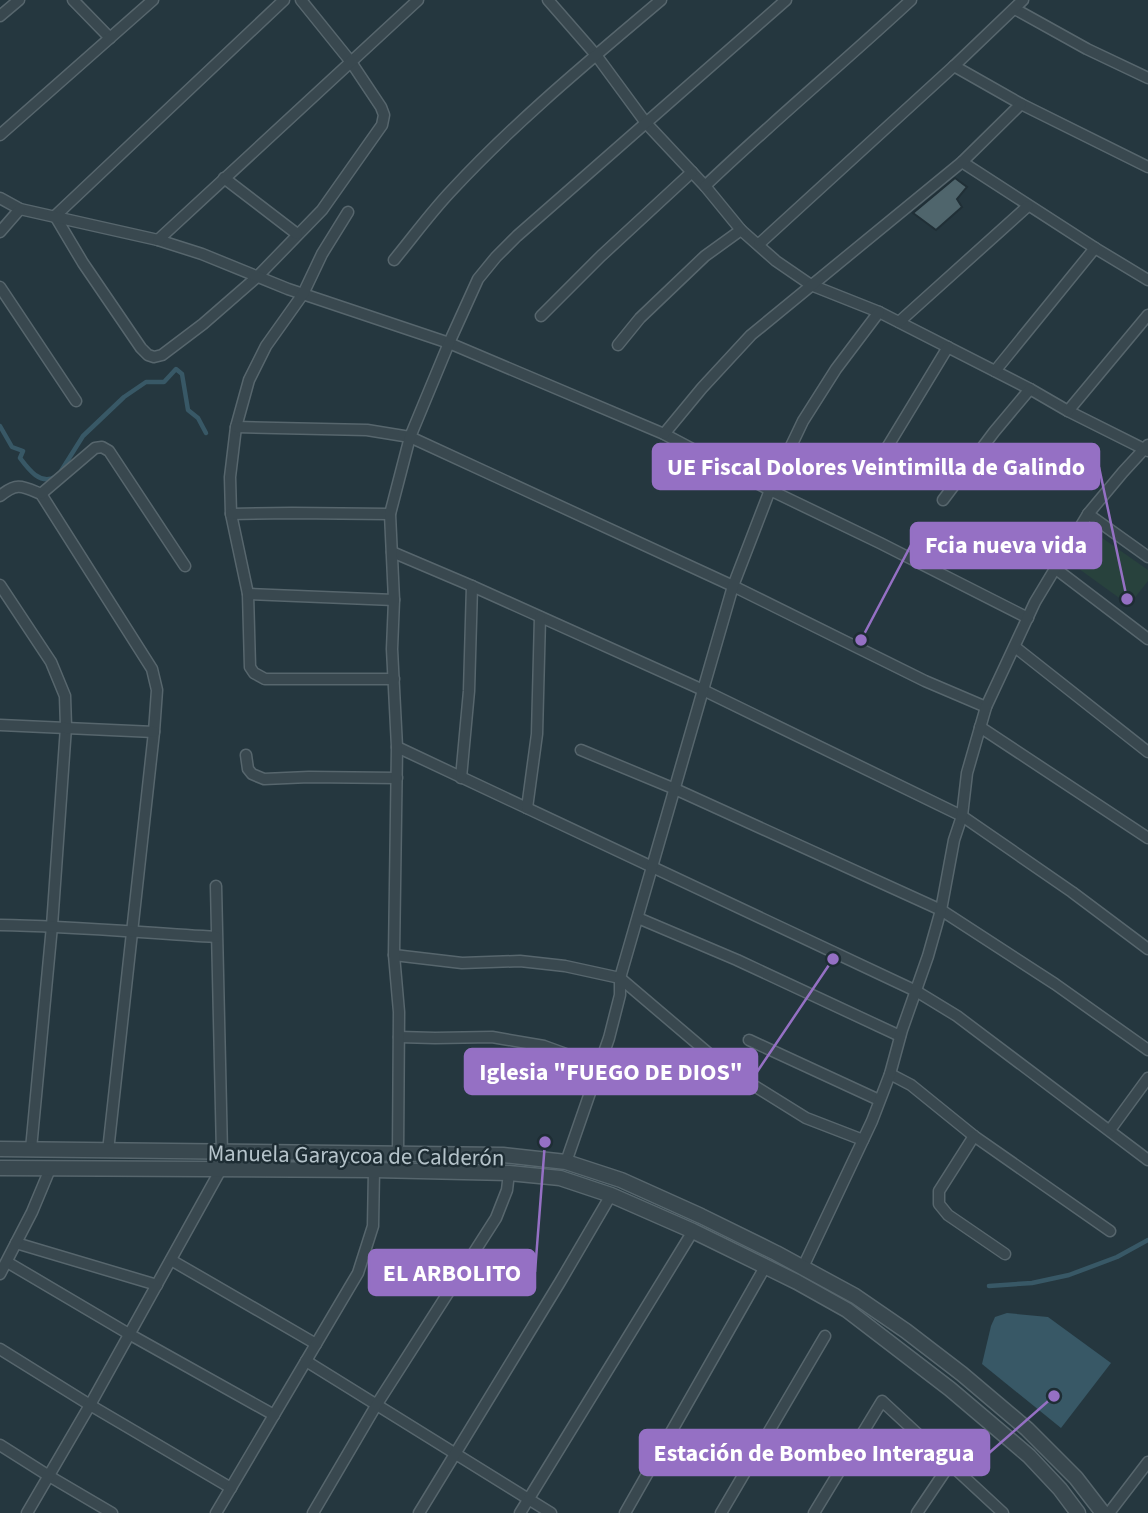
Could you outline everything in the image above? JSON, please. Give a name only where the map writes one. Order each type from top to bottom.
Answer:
[{"type":"street","points":[[0,16],[19,0]]},
{"type":"street","points":[[73,0],[110,38]]},
{"type":"street","points":[[0,135],[153,0]]},
{"type":"street","points":[[55,216],[284,0]]},
{"type":"street","points":[[55,216],[83,263],[141,348],[154,357],[162,355],[262,279],[297,234],[322,210],[382,125],[384,115],[351,62],[301,0]]},
{"type":"street","points":[[158,240],[418,0]]},
{"type":"street","points":[[548,0],[596,55],[646,123],[705,186],[741,230],[776,261],[811,285],[899,322],[1068,411],[1147,449],[1123,471],[1088,514],[1035,602],[986,707],[967,774],[962,816],[954,840],[941,911],[890,1074],[872,1121],[803,1267]]},
{"type":"street","points":[[394,260],[451,191],[522,120],[661,0]]},
{"type":"street","points":[[398,1154],[399,1012],[394,956],[397,747],[390,514],[410,437],[478,279],[496,257],[786,0]]},
{"type":"street","points":[[705,186],[911,0]]},
{"type":"street","points":[[759,244],[1023,0]]},
{"type":"street","points":[[1015,9],[1087,49],[1148,78]]},
{"type":"street","points":[[954,66],[1021,104],[1148,167]]},
{"type":"street","points":[[664,434],[751,335],[962,162],[1021,104]]},
{"type":"street","points":[[962,162],[1148,280]]},
{"type":"street","points":[[541,316],[692,172]]},
{"type":"street","points":[[224,178],[297,234]]},
{"type":"street","points":[[0,198],[20,209],[158,240],[202,254],[288,289],[449,343],[664,434],[770,490],[880,542],[1028,618]]},
{"type":"street","points":[[899,322],[1028,206]]},
{"type":"street","points":[[0,233],[20,209]]},
{"type":"street","points":[[348,212],[322,254],[303,294],[266,346],[249,380],[236,427],[230,477],[231,514],[248,594],[250,667],[254,673],[265,680],[394,680]]},
{"type":"street","points":[[618,345],[640,318],[705,256],[741,230]]},
{"type":"street","points":[[995,371],[1095,248]]},
{"type":"street","points":[[0,287],[76,401]]},
{"type":"street","points":[[566,1162],[609,1038],[620,995],[620,978],[733,586],[770,490],[803,421],[836,369],[879,313]]},
{"type":"street","points":[[1068,411],[1148,315]]},
{"type":"street","points":[[874,469],[948,347]]},
{"type":"street","points":[[943,500],[1030,389]]},
{"type":"street","points":[[236,427],[367,430],[410,437],[733,586],[925,681],[986,707]]},
{"type":"street","points":[[41,494],[95,448],[102,447],[109,451],[185,566]]},
{"type":"street","points":[[0,496],[11,487],[24,487],[41,494],[152,669],[157,690],[108,1151]]},
{"type":"street","points":[[231,514],[390,514]]},
{"type":"street","points":[[1088,514],[1148,557]]},
{"type":"street","points":[[392,552],[703,690],[962,816],[1072,892],[1148,949]]},
{"type":"street","points":[[1056,569],[1148,639]]},
{"type":"street","points":[[0,585],[51,662],[65,696],[66,727],[52,926],[31,1150]]},
{"type":"street","points":[[461,778],[469,691],[472,586]]},
{"type":"street","points":[[248,594],[394,600]]},
{"type":"street","points":[[527,808],[537,734],[540,617]]},
{"type":"street","points":[[1015,647],[1148,752]]},
{"type":"street","points":[[0,725],[154,732]]},
{"type":"street","points":[[980,727],[1148,838]]},
{"type":"street","points":[[397,747],[916,991],[957,1016],[1148,1160]]},
{"type":"street","points":[[581,750],[675,789],[941,911],[1055,984],[1148,1050]]},
{"type":"street","points":[[246,755],[248,769],[252,774],[264,779],[397,778]]},
{"type":"street","points":[[216,886],[222,1153]]},
{"type":"street","points":[[638,918],[737,960],[900,1036]]},
{"type":"street","points":[[0,925],[216,937]]},
{"type":"street","points":[[394,956],[462,963],[520,961],[565,966],[620,978],[727,1069],[806,1118],[861,1142]]},
{"type":"street","points":[[399,1037],[492,1037],[544,1046],[599,1066]]},
{"type":"street","points":[[749,1041],[878,1100]]},
{"type":"street","points":[[890,1074],[911,1085],[974,1136],[1110,1231]]},
{"type":"street","points":[[1110,1130],[1148,1078]]},
{"type":"street","points":[[974,1136],[939,1191],[939,1204],[948,1215],[1005,1254]]},
{"type":"street","name":"Manuela Garaycoa de Calderón","points":[[0,1149],[503,1155],[566,1162],[621,1180],[803,1267],[855,1296],[906,1331],[1027,1429],[1076,1478],[1102,1513]]},
{"type":"street","name":"Manuela Garaycoa de Calderón","points":[[0,1168],[374,1170],[509,1173],[560,1178],[611,1195],[693,1231],[847,1310],[950,1389],[1029,1456],[1078,1513]]},
{"type":"street","points":[[0,1274],[32,1212],[50,1169]]},
{"type":"street","points":[[216,1513],[358,1273],[373,1226],[374,1170]]},
{"type":"street","points":[[27,1513],[220,1171]]},
{"type":"street","points":[[313,1513],[377,1404],[496,1218],[507,1190],[509,1173]]},
{"type":"street","points":[[419,1513],[611,1195]]},
{"type":"street","points":[[520,1513],[693,1231]]},
{"type":"street","points":[[16,1243],[157,1285]]},
{"type":"street","points":[[170,1260],[316,1344]]},
{"type":"street","points":[[7,1262],[275,1415]]},
{"type":"street","points":[[625,1513],[765,1267]]},
{"type":"street","points":[[721,1513],[824,1336]]},
{"type":"street","points":[[0,1349],[231,1488]]},
{"type":"street","points":[[306,1361],[551,1513]]},
{"type":"street","points":[[814,1513],[882,1401],[1003,1513]]},
{"type":"street","points":[[0,1446],[112,1513]]},
{"type":"street","points":[[1109,1513],[1148,1462]]},
{"type":"street","points":[[917,1513],[950,1464]]},
{"type":"green space","points":[[1098,535],[1148,570],[1148,581],[1129,605],[1075,566]]},
{"type":"water","points":[[1007,1313],[1048,1317],[1111,1363],[1061,1428],[982,1364],[995,1317]]},
{"type":"building","points":[[955,178],[967,187],[957,199],[962,207],[936,230],[913,213]]},
{"type":"waterway","points":[[61,471],[83,436],[124,397],[146,382],[164,382],[176,369],[182,374],[188,410],[198,418],[206,433]]},
{"type":"waterway","points":[[0,426],[12,447],[23,451],[20,458],[31,471],[40,478],[55,477]]},
{"type":"waterway","points":[[989,1286],[1032,1283],[1069,1275],[1117,1257],[1148,1240]]},
{"type":"place","name":"UE Fiscal Dolores Veintimilla de Galindo","points":[[1127,599]]},
{"type":"place","name":"Fcia nueva vida","points":[[861,640]]},
{"type":"place","name":"Iglesia \"FUEGO DE DIOS\"","points":[[833,959]]},
{"type":"place","name":"EL ARBOLITO","points":[[545,1142]]},
{"type":"place","name":"Estación de Bombeo Interagua","points":[[1054,1396]]}]
